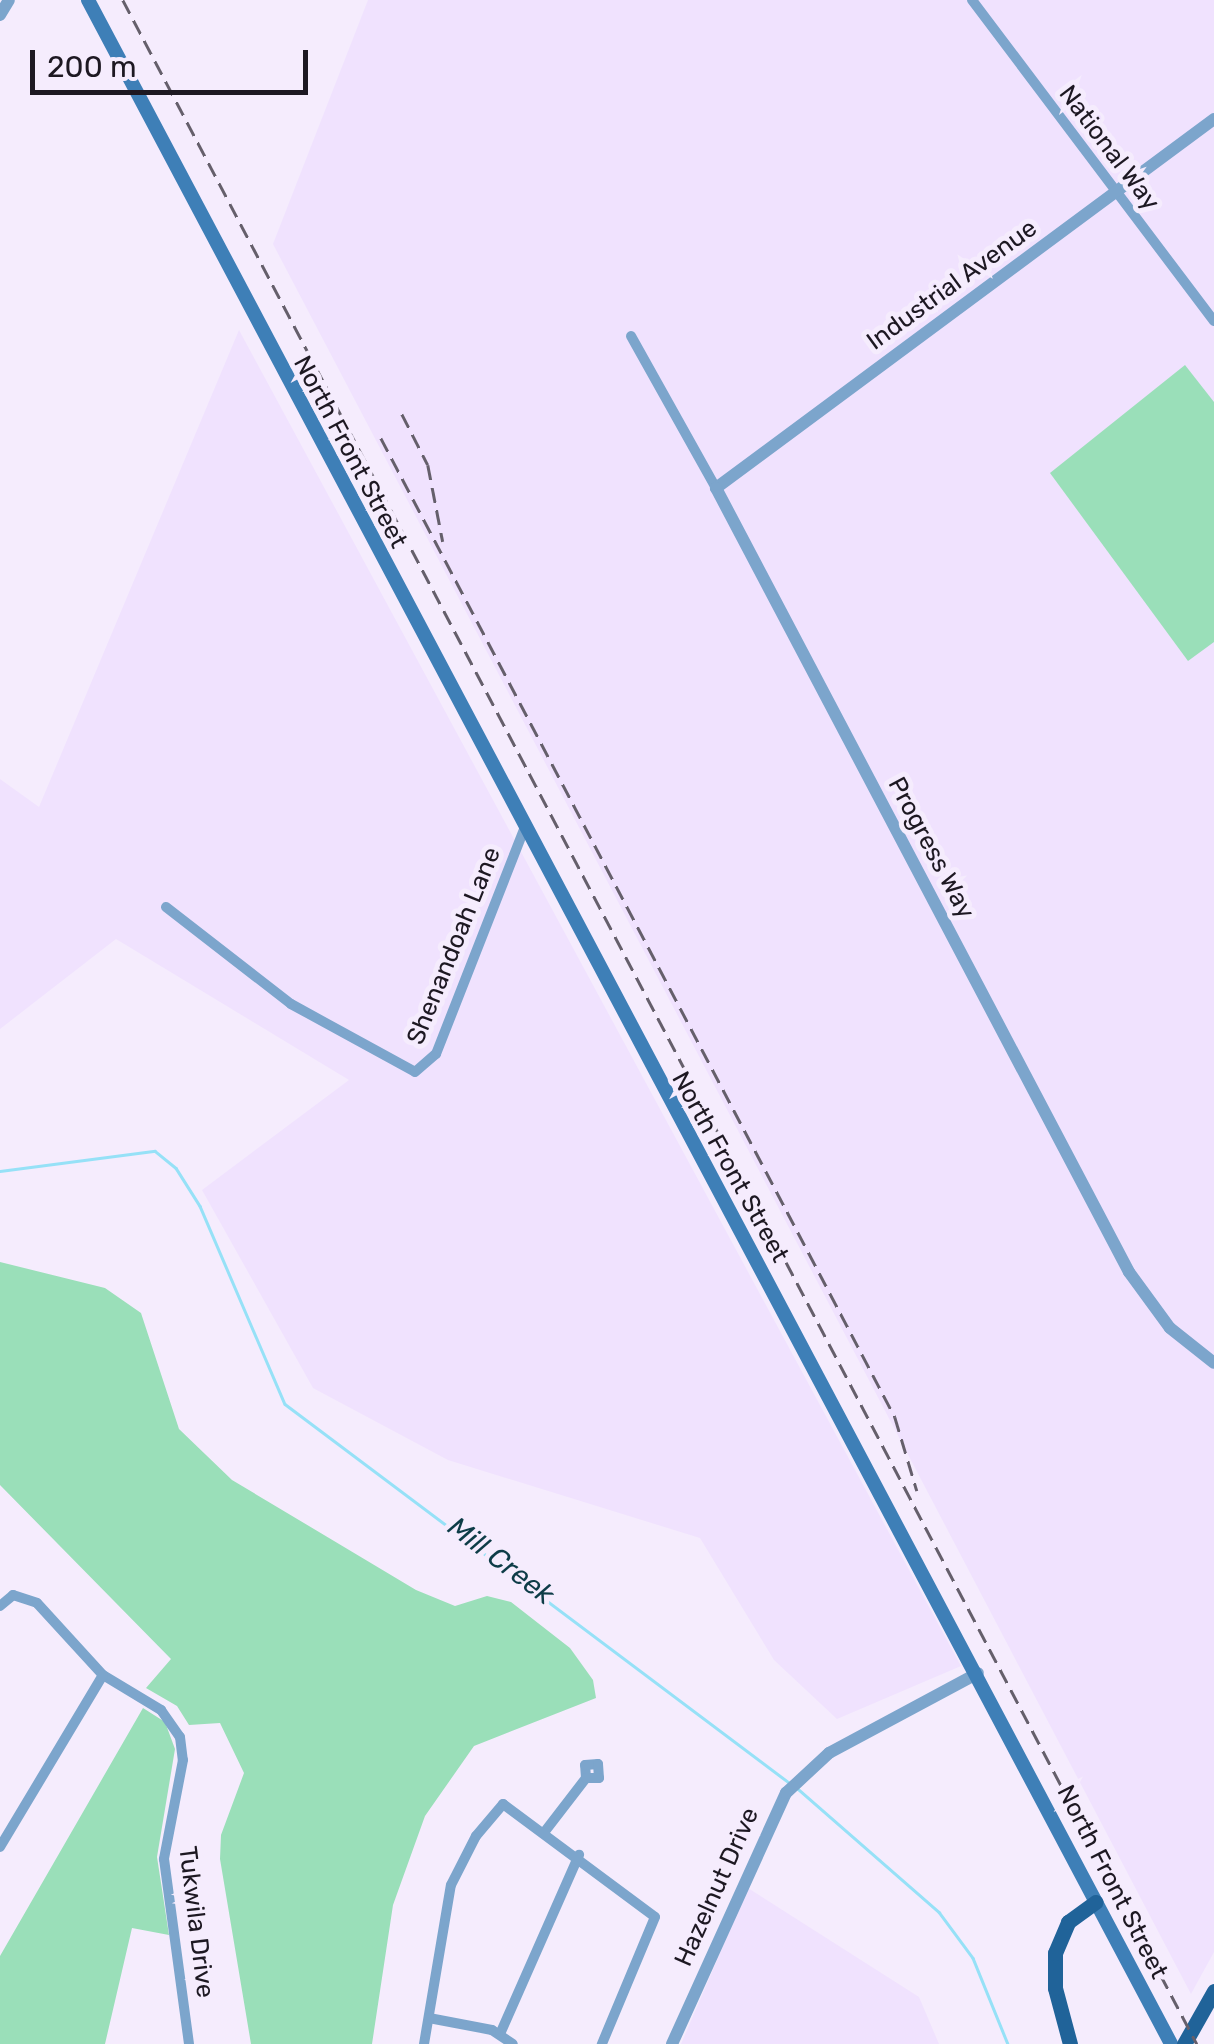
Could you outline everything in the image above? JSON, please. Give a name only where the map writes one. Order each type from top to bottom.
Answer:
[{"type":"main road","name":"North Front Street","points":[[88,0],[524,830],[978,1674],[1157,2017],[1180,2043]]},
{"type":"main road","points":[[1070,2044],[1056,1996],[1056,1954],[1068,1922],[1096,1902]]},
{"type":"main road","points":[[1180,2043],[1214,1991]]},
{"type":"street","points":[[0,14],[9,0]]},
{"type":"street","name":"National Way","points":[[972,0],[1214,321]]},
{"type":"street","name":"Industrial Avenue","points":[[716,488],[1214,119]]},
{"type":"street","name":"Progress Way","points":[[632,336],[1129,1272],[1170,1328],[1214,1363]]},
{"type":"street","name":"Shenandoah Lane","points":[[166,907],[291,1004],[415,1072],[436,1054],[524,830]]},
{"type":"street","name":"Tukwila Drive","points":[[0,1606],[8,1596],[37,1603],[103,1675],[161,1710],[182,1743],[164,1859],[189,2044]]},
{"type":"street","name":"Hazelnut Drive","points":[[672,2044],[786,1792],[845,1743],[978,1674]]},
{"type":"street","points":[[0,1847],[103,1675]]},
{"type":"street","points":[[546,1830],[586,1778]]},
{"type":"street","points":[[424,2044],[451,1884],[476,1836],[504,1804],[546,1830],[655,1917],[602,2044]]},
{"type":"street","points":[[500,2034],[579,1855]]},
{"type":"street","points":[[429,2018],[500,2034],[513,2044]]},
{"type":"shaded area","points":[[368,0],[1214,0],[1214,1952],[1191,1994],[273,244]]},
{"type":"shaded area","points":[[239,330],[961,1666],[837,1719],[774,1660],[700,1538],[448,1460],[313,1388],[202,1190],[349,1080],[116,939],[0,1029],[0,779],[39,807]]},
{"type":"shaded area","points":[[748,1888],[919,1997],[939,2044],[681,2044]]},
{"type":"green space","points":[[1185,365],[1214,402],[1214,642],[1188,661],[1050,473]]},
{"type":"green space","points":[[0,1262],[105,1288],[141,1313],[179,1429],[232,1480],[416,1590],[455,1606],[487,1596],[511,1602],[570,1648],[593,1680],[596,1698],[474,1746],[425,1816],[393,1905],[372,2044],[251,2044],[220,1859],[221,1835],[244,1773],[220,1723],[189,1725],[177,1706],[146,1688],[171,1659],[0,1485]]},
{"type":"green space","points":[[143,1708],[165,1722],[175,1749],[157,1857],[169,1935],[132,1928],[105,2044],[0,2044],[0,1956]]},
{"type":"waterway","name":"Mill Creek","points":[[0,1171],[155,1151],[176,1168],[200,1206],[285,1404],[791,1784]]},
{"type":"waterway","name":"Mill Creek","points":[[797,1788],[939,1912],[973,1958],[1008,2044]]},
{"type":"railway","points":[[123,0],[1197,2044]]},
{"type":"railway","points":[[402,414],[428,465],[443,542]]},
{"type":"railway","points":[[381,438],[895,1417],[917,1491]]}]
